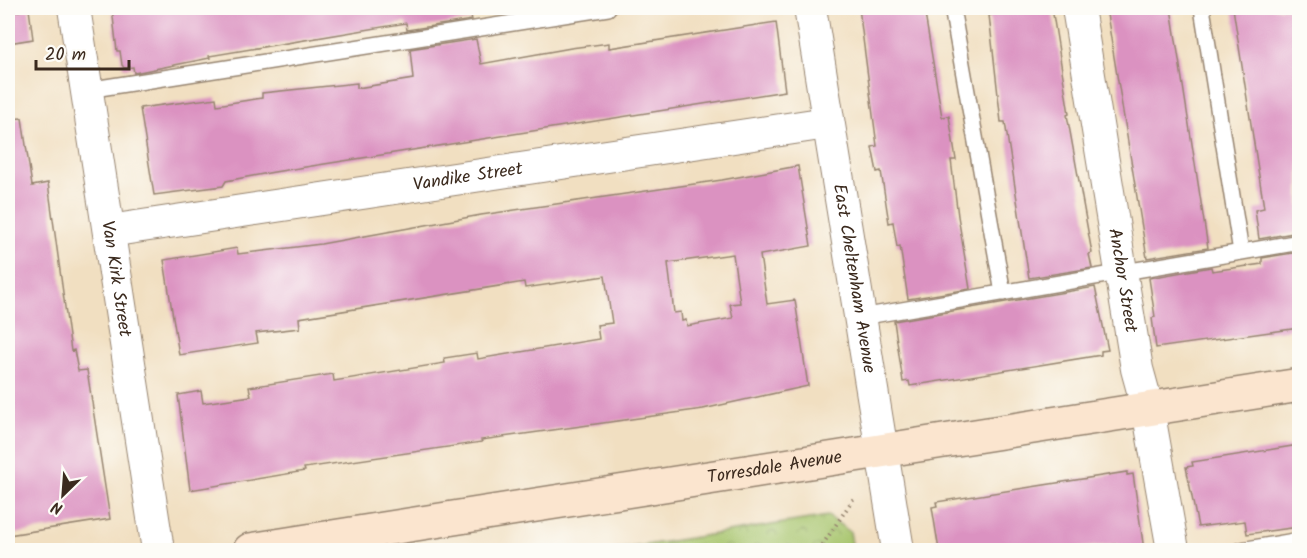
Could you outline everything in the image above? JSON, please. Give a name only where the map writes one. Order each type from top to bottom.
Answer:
[{"type":"street","name":"Van Kirk Street","points":[[74,8],[158,550]]},
{"type":"street","name":"East Cheltenham Avenue","points":[[810,8],[898,550]]},
{"type":"street","name":"Anchor Street","points":[[1078,8],[1137,369],[1148,409],[1173,550]]},
{"type":"street","name":"Vandike Street","points":[[110,231],[827,123]]},
{"type":"street","name":"Torresdale Avenue","points":[[250,550],[1299,385]]},
{"type":"lane","points":[[87,90],[608,8]]},
{"type":"lane","points":[[952,8],[1003,293]]},
{"type":"lane","points":[[1202,8],[1241,252]]},
{"type":"lane","points":[[861,317],[1299,242]]},
{"type":"lane","points":[[1242,550],[1299,540]]},
{"type":"path","points":[[819,550],[854,498]]},
{"type":"green space","points":[[828,516],[850,532],[853,550],[615,550]]},
{"type":"building","points":[[112,8],[469,8],[472,20],[407,30],[406,23],[209,56],[210,58],[134,73],[133,67],[124,68],[120,51],[117,51]]},
{"type":"building","points":[[859,8],[924,8],[942,117],[949,116],[956,160],[951,160],[970,289],[908,299],[900,246],[897,247],[893,222],[889,223],[881,171],[877,172],[872,147],[877,146]]},
{"type":"building","points":[[1052,8],[1069,114],[1067,115],[1092,253],[1089,254],[1092,268],[1029,278],[1005,122],[1001,122],[989,15],[991,15],[990,10]]},
{"type":"building","points":[[1106,8],[1171,8],[1208,248],[1147,258]]},
{"type":"building","points":[[1233,8],[1299,8],[1299,232],[1259,239],[1255,210],[1264,208]]},
{"type":"building","points":[[29,9],[33,39],[8,43],[8,13]]},
{"type":"building","points":[[776,22],[785,91],[274,172],[226,181],[223,186],[154,195],[140,108],[216,98],[217,105],[262,98],[262,93],[357,83],[357,88],[413,79],[410,49],[476,39],[481,64],[571,48],[609,43],[609,48]]},
{"type":"building","points":[[22,118],[32,186],[48,183],[71,351],[74,350],[78,371],[87,370],[110,519],[8,535],[8,119]]},
{"type":"building","points":[[798,166],[811,246],[760,255],[767,304],[795,300],[808,386],[703,409],[481,440],[482,442],[304,468],[305,471],[190,490],[178,395],[201,391],[203,403],[251,396],[249,387],[333,374],[334,381],[445,363],[444,358],[477,353],[478,359],[599,339],[597,325],[612,323],[605,276],[525,288],[524,282],[299,318],[300,328],[256,333],[258,343],[179,355],[164,260],[237,248],[238,254],[321,244],[481,215],[722,180]],"holes":[[[733,254],[740,303],[730,304],[733,318],[687,326],[686,320],[682,321],[681,312],[674,313],[668,263]]]},
{"type":"building","points":[[1299,252],[1299,328],[1156,348],[1152,318],[1155,317],[1149,278],[1211,267],[1212,271],[1262,264],[1262,258]]},
{"type":"building","points":[[1095,287],[1108,350],[1101,351],[1101,355],[910,386],[909,381],[903,382],[894,321]]},
{"type":"building","points":[[1299,445],[1299,527],[1247,534],[1245,521],[1198,527],[1186,467],[1193,466],[1192,462]]},
{"type":"building","points":[[1127,472],[1127,475],[1133,474],[1144,550],[1119,550],[1118,544],[1063,550],[939,550],[932,507],[937,506],[936,502]]}]
